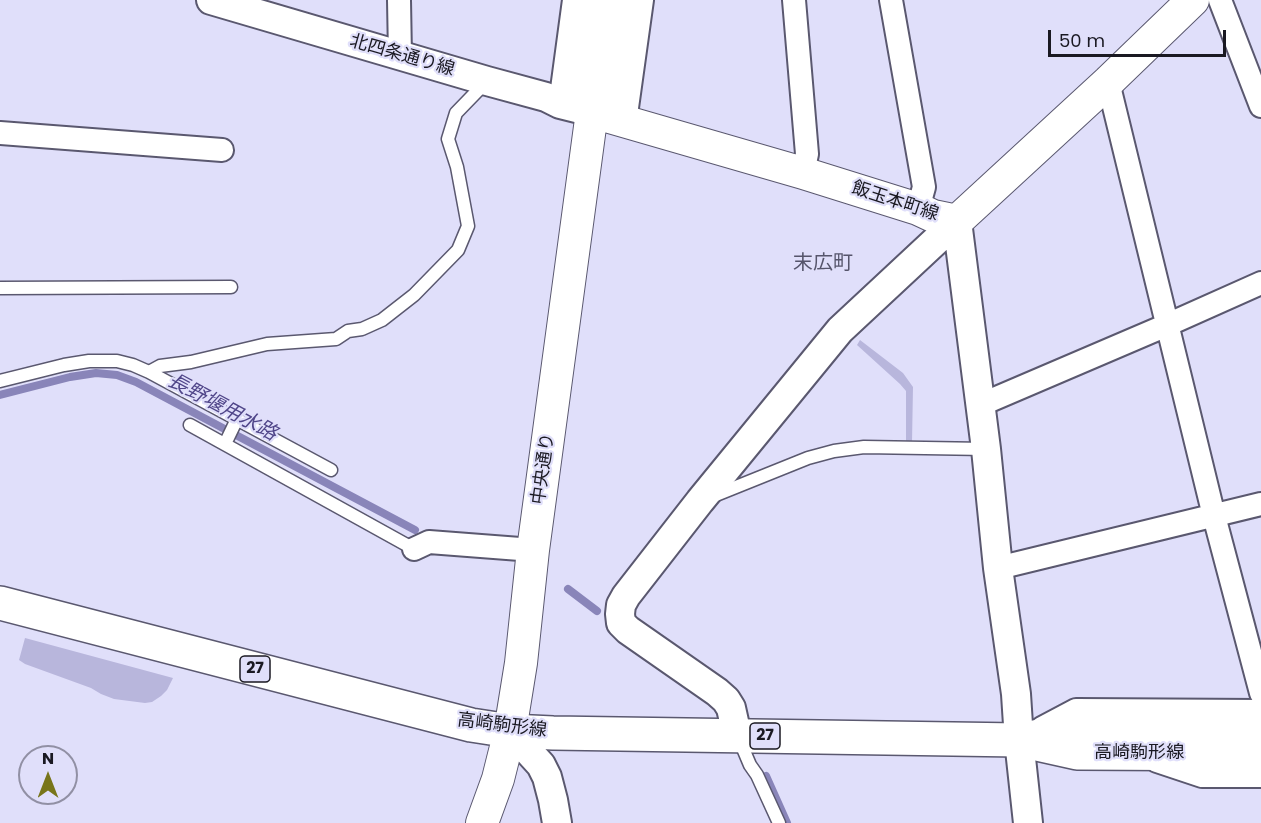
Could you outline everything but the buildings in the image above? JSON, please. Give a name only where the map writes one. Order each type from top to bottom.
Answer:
[{"type":"main road","name":"飯玉本町線","points":[[592,112],[918,209],[933,216],[957,221],[1193,0]]},
{"type":"main road","name":"中央通り","points":[[482,823],[498,779],[510,731],[521,663],[533,550],[592,112]]},
{"type":"main road","name":"高崎駒形線","points":[[0,603],[471,725],[510,731],[1019,740],[1076,729],[1261,730]]},
{"type":"main road","name":"高崎駒形線","points":[[1128,731],[1261,754]]},
{"type":"street","name":"北四条通り線","points":[[211,0],[592,112]]},
{"type":"street","points":[[399,0],[400,56]]},
{"type":"street","points":[[560,104],[574,0]]},
{"type":"street","points":[[596,0],[584,90],[592,112],[609,98],[621,0]]},
{"type":"street","points":[[625,122],[642,0]]},
{"type":"street","points":[[794,0],[807,154],[803,174]]},
{"type":"street","points":[[891,0],[924,187],[918,209]]},
{"type":"street","points":[[1220,0],[1261,106]]},
{"type":"street","points":[[1108,82],[1214,516],[1261,693]]},
{"type":"street","points":[[0,133],[222,150]]},
{"type":"street","points":[[957,221],[986,449],[998,568],[1016,694],[1028,823]]},
{"type":"street","points":[[737,735],[731,708],[726,700],[628,630],[621,623],[621,605],[700,501],[840,330],[957,221]]},
{"type":"street","points":[[980,405],[1261,283]]},
{"type":"street","points":[[998,568],[1261,504]]},
{"type":"street","points":[[414,549],[429,542],[533,550]]},
{"type":"street","points":[[1128,731],[1261,711]]},
{"type":"street","points":[[510,731],[541,765],[554,800],[557,823]]},
{"type":"street","points":[[1128,731],[1202,776],[1261,776]]},
{"type":"lane","points":[[149,372],[160,366],[191,362],[267,344],[336,339],[348,331],[362,329],[382,320],[414,295],[458,250],[468,226],[457,167],[448,139],[456,113],[487,81]]},
{"type":"lane","points":[[0,288],[231,287]]},
{"type":"lane","points":[[0,381],[89,361],[117,361],[133,365],[236,422],[331,470]]},
{"type":"lane","points":[[227,441],[236,422]]},
{"type":"lane","points":[[190,425],[227,441],[414,549]]},
{"type":"lane","points":[[700,501],[808,458],[834,451],[864,447],[986,449]]},
{"type":"lane","points":[[737,735],[779,823]]},
{"type":"shaded area","points":[[860,340],[903,373],[913,387],[912,442],[906,443],[906,391],[857,345]]},
{"type":"shaded area","points":[[25,638],[173,678],[167,690],[152,702],[114,699],[19,660]]},
{"type":"waterway","name":"長野堰用水路","points":[[0,395],[70,377],[96,373],[117,375],[136,382],[415,530]]},
{"type":"waterway","name":"長野堰用水路","points":[[568,589],[597,611]]},
{"type":"waterway","name":"長野堰用水路","points":[[766,776],[787,823]]},
{"type":"district","name":"末広町","points":[[823,264]]}]
